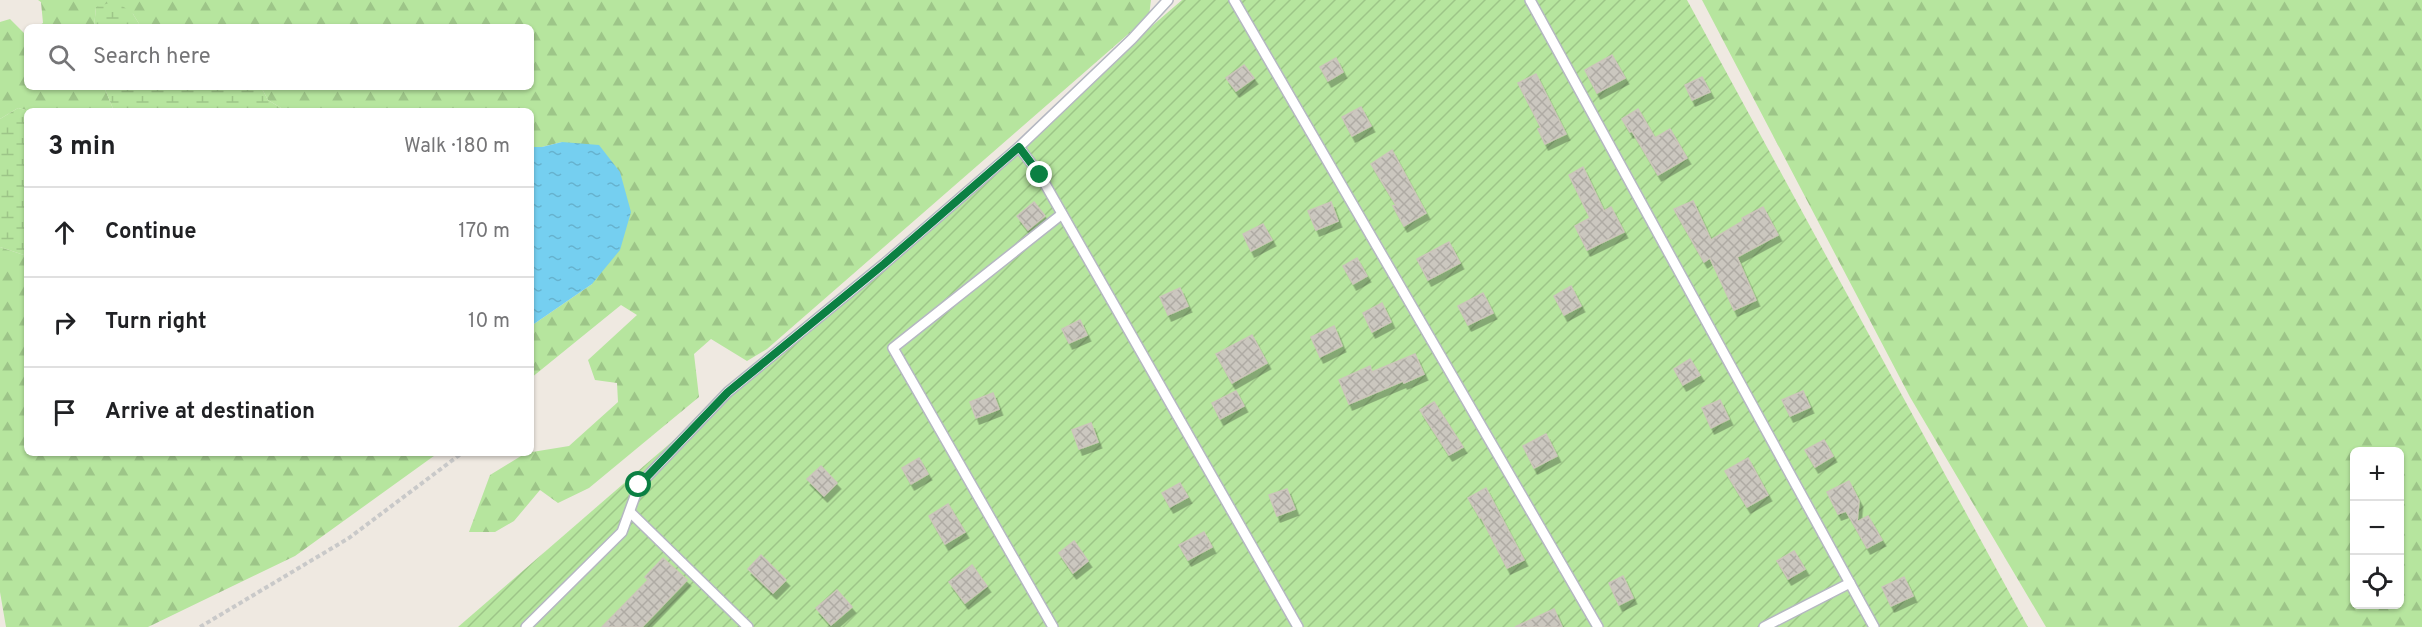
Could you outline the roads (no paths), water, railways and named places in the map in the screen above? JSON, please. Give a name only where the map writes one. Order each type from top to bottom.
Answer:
[{"type":"lane","points":[[526,627],[622,532],[639,485],[728,392],[884,264],[1019,147],[1132,39],[1168,0]]},
{"type":"lane","points":[[1233,0],[1598,627]]},
{"type":"lane","points":[[1530,0],[1874,627]]},
{"type":"lane","points":[[1019,147],[1040,175],[1298,627]]},
{"type":"lane","points":[[1053,627],[893,348],[1062,214]]},
{"type":"lane","points":[[630,512],[748,627]]},
{"type":"lane","points":[[1764,627],[1850,583]]},
{"type":"water","points":[[562,142],[599,145],[620,172],[631,212],[620,250],[592,284],[534,324],[534,147]]}]
